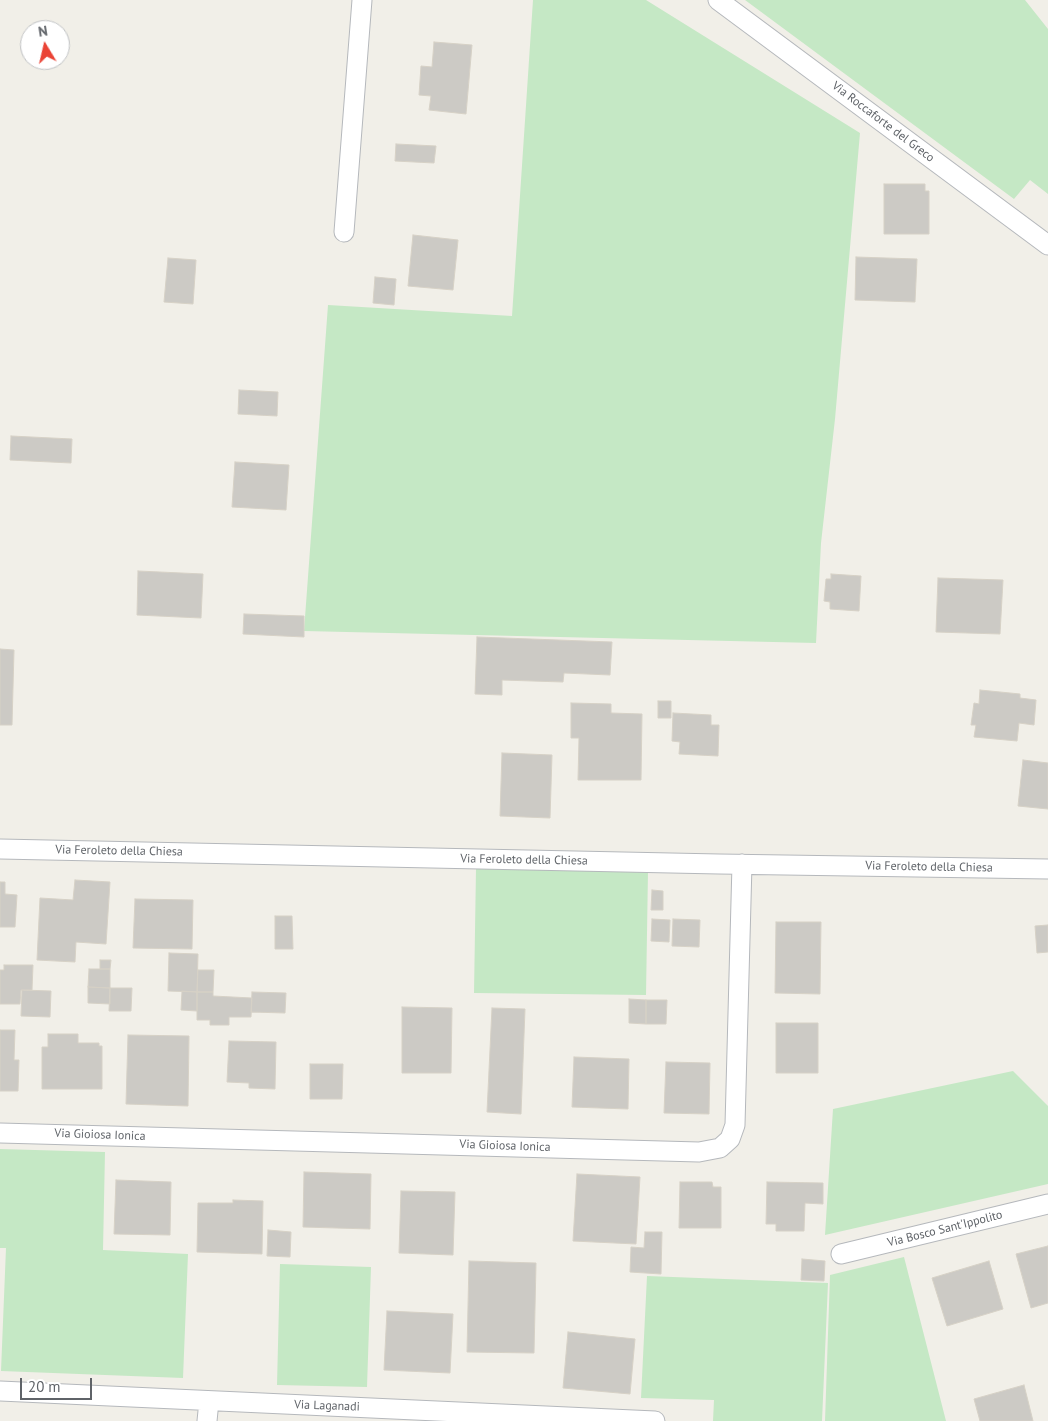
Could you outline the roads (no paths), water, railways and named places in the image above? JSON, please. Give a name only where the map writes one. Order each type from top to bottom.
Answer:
[{"type":"street","points":[[344,232],[362,0]]},
{"type":"street","name":"Via Roccaforte del Greco","points":[[718,0],[1048,245]]},
{"type":"street","name":"Via Feroleto della Chiesa","points":[[0,849],[742,864],[1048,868]]},
{"type":"street","name":"Via Gioiosa Ionica","points":[[0,1133],[699,1152],[720,1148],[730,1139],[735,1125],[742,864]]},
{"type":"street","name":"Via Bosco Sant'Ippolito","points":[[841,1254],[1048,1204]]},
{"type":"street","name":"Via Laganadi","points":[[0,1391],[655,1421]]},
{"type":"street","points":[[207,1421],[209,1401]]}]
